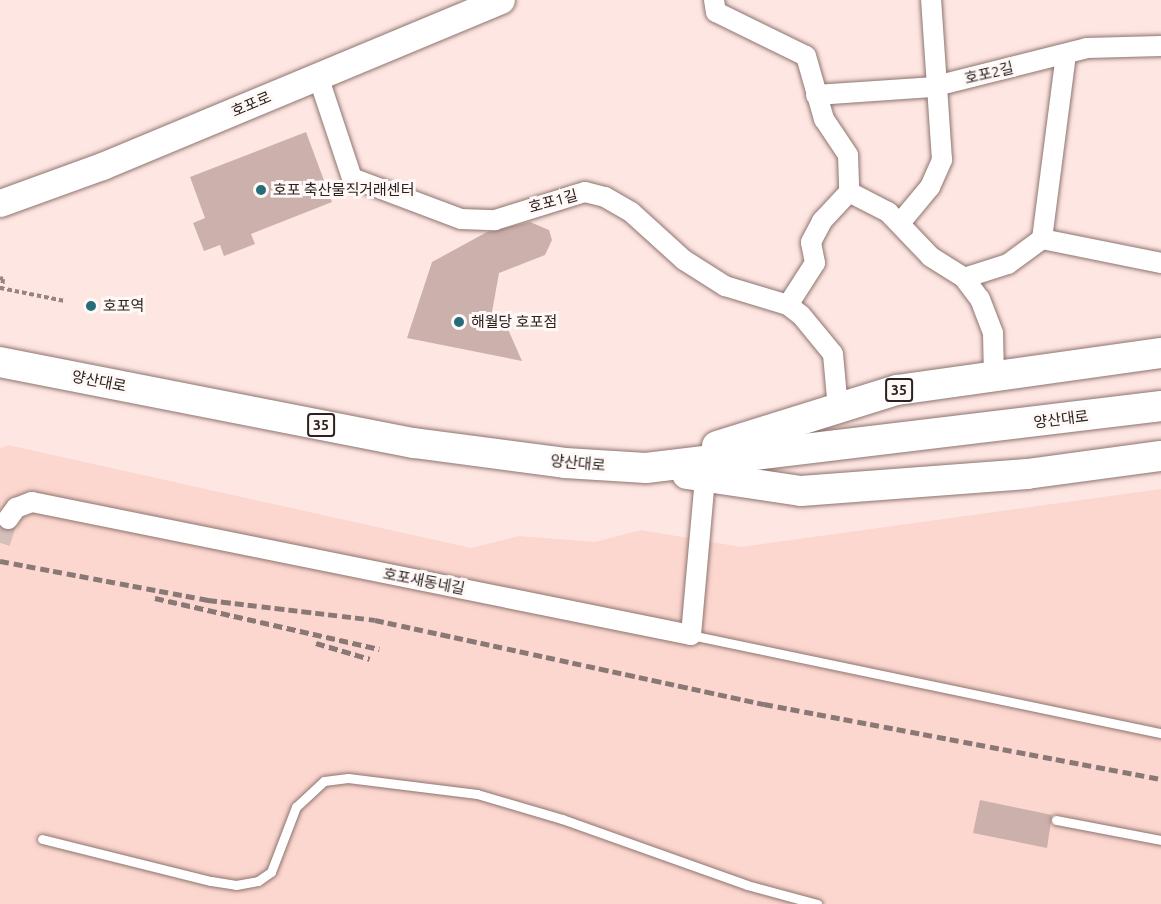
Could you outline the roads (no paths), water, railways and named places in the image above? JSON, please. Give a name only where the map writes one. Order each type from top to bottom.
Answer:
[{"type":"main road","name":"호포로","points":[[0,203],[102,166],[501,0]]},
{"type":"main road","name":"35","points":[[646,468],[897,390],[1161,353]]},
{"type":"main road","name":"양산대로","points":[[0,362],[414,443],[565,463],[646,468],[1161,406]]},
{"type":"main road","name":"35","points":[[646,468],[801,491],[1027,474],[1161,456]]},
{"type":"street","points":[[714,0],[716,12],[806,56],[824,119],[848,155],[849,192],[822,221],[811,242],[815,263],[788,305]]},
{"type":"street","points":[[900,223],[930,187],[942,160],[931,0]]},
{"type":"street","name":"호포2길","points":[[816,95],[936,86],[1087,48],[1161,46]]},
{"type":"street","points":[[964,278],[1008,264],[1042,239],[1066,55]]},
{"type":"street","name":"호포1길","points":[[318,76],[352,178],[366,186],[461,219],[495,220],[585,192],[605,197],[631,212],[684,260],[725,286],[788,305],[801,315],[833,354],[838,409]]},
{"type":"street","points":[[849,192],[888,212],[931,257],[964,278],[980,299],[993,333],[994,377]]},
{"type":"street","points":[[1042,239],[1161,263]]},
{"type":"street","points":[[691,635],[705,477]]},
{"type":"street","name":"호포새동네길","points":[[8,519],[16,508],[32,502],[691,635]]},
{"type":"lane","points":[[691,635],[1161,733]]},
{"type":"lane","points":[[42,839],[211,881],[236,885],[258,882],[271,872],[296,807],[324,780],[348,778],[477,794],[817,904]]},
{"type":"lane","points":[[1056,820],[1161,840]]},
{"type":"tunnel","points":[[0,543],[8,519]]},
{"type":"railway","points":[[0,561],[208,600],[375,620],[764,704],[1161,779]]},
{"type":"railway","points":[[155,598],[379,649]]},
{"type":"railway","points":[[316,643],[370,659]]},
{"type":"place","name":"호포 축산물직거래센터","points":[[261,190]]},
{"type":"place","name":"호포역","points":[[91,306]]},
{"type":"place","name":"해월당 호포점","points":[[459,322]]}]
